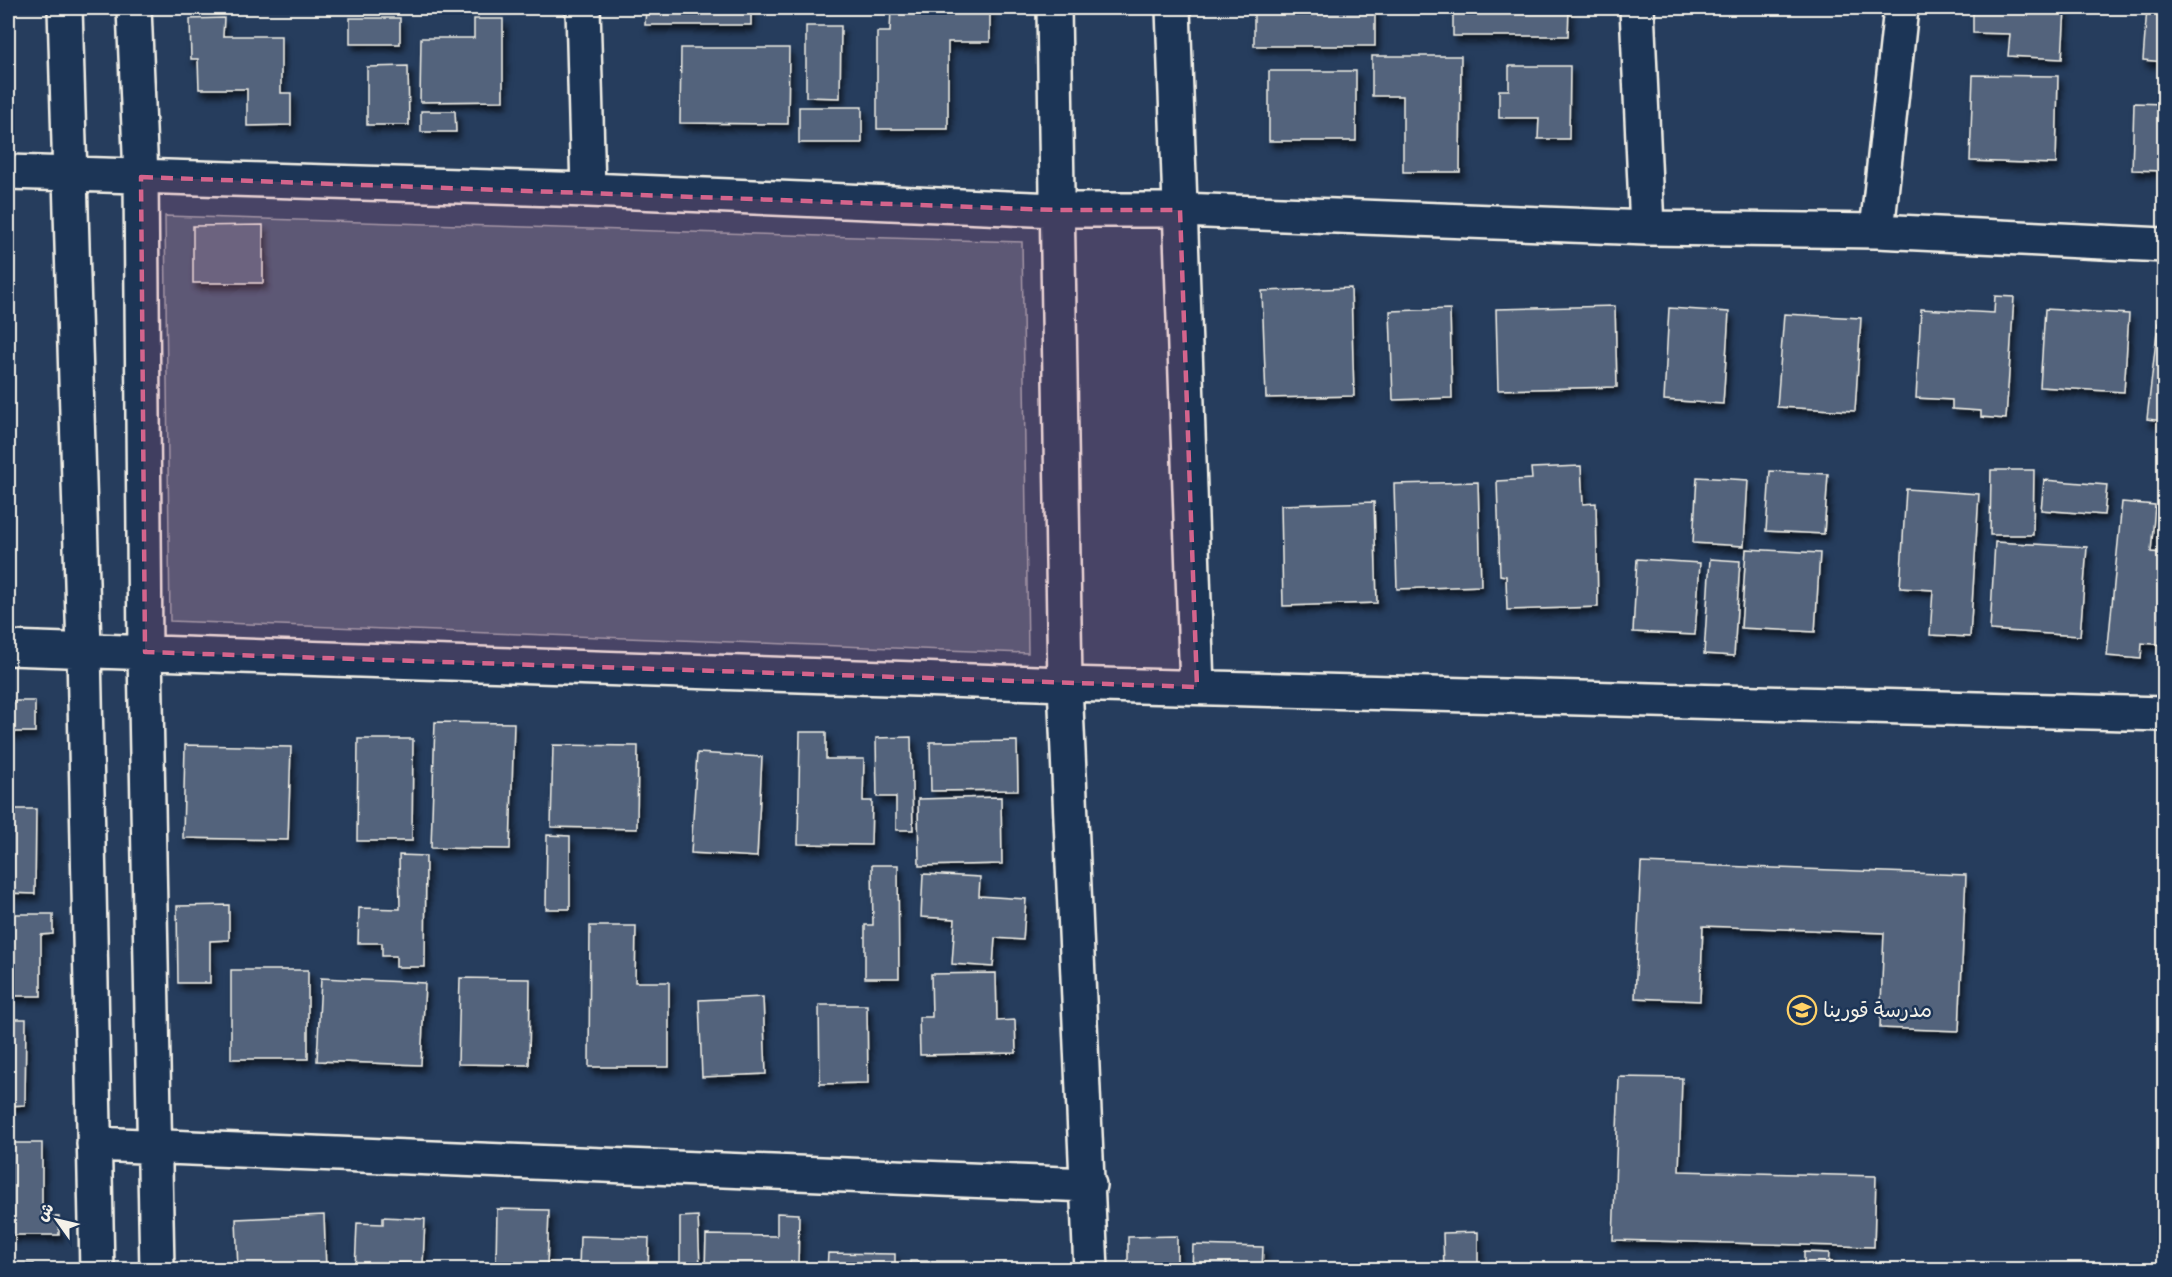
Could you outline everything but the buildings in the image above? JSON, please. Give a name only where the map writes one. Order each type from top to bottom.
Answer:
[{"type":"street","points":[[65,8],[84,650],[97,1269]]},
{"type":"street","points":[[134,8],[141,177],[146,652],[157,1269]]},
{"type":"street","points":[[583,8],[588,190]]},
{"type":"street","points":[[1054,8],[1065,684],[1091,1269]]},
{"type":"street","points":[[1173,8],[1197,687]]},
{"type":"street","points":[[1637,8],[1647,228]]},
{"type":"street","points":[[1877,231],[1901,8]]},
{"type":"street","points":[[8,172],[588,190],[1056,210],[1180,210],[1647,228],[1877,231],[2164,245]]},
{"type":"street","points":[[8,648],[1065,684],[2164,714]]},
{"type":"street","points":[[94,1144],[1089,1185]]},
{"type":"highlighted area","points":[[141,177],[1056,210],[1180,210],[1197,687],[145,652]]},
{"type":"shaded area","points":[[165,216],[1022,242],[1028,653],[170,621]]},
{"type":"place","name":"مدرسة قورينا","points":[[1802,1010]]}]
